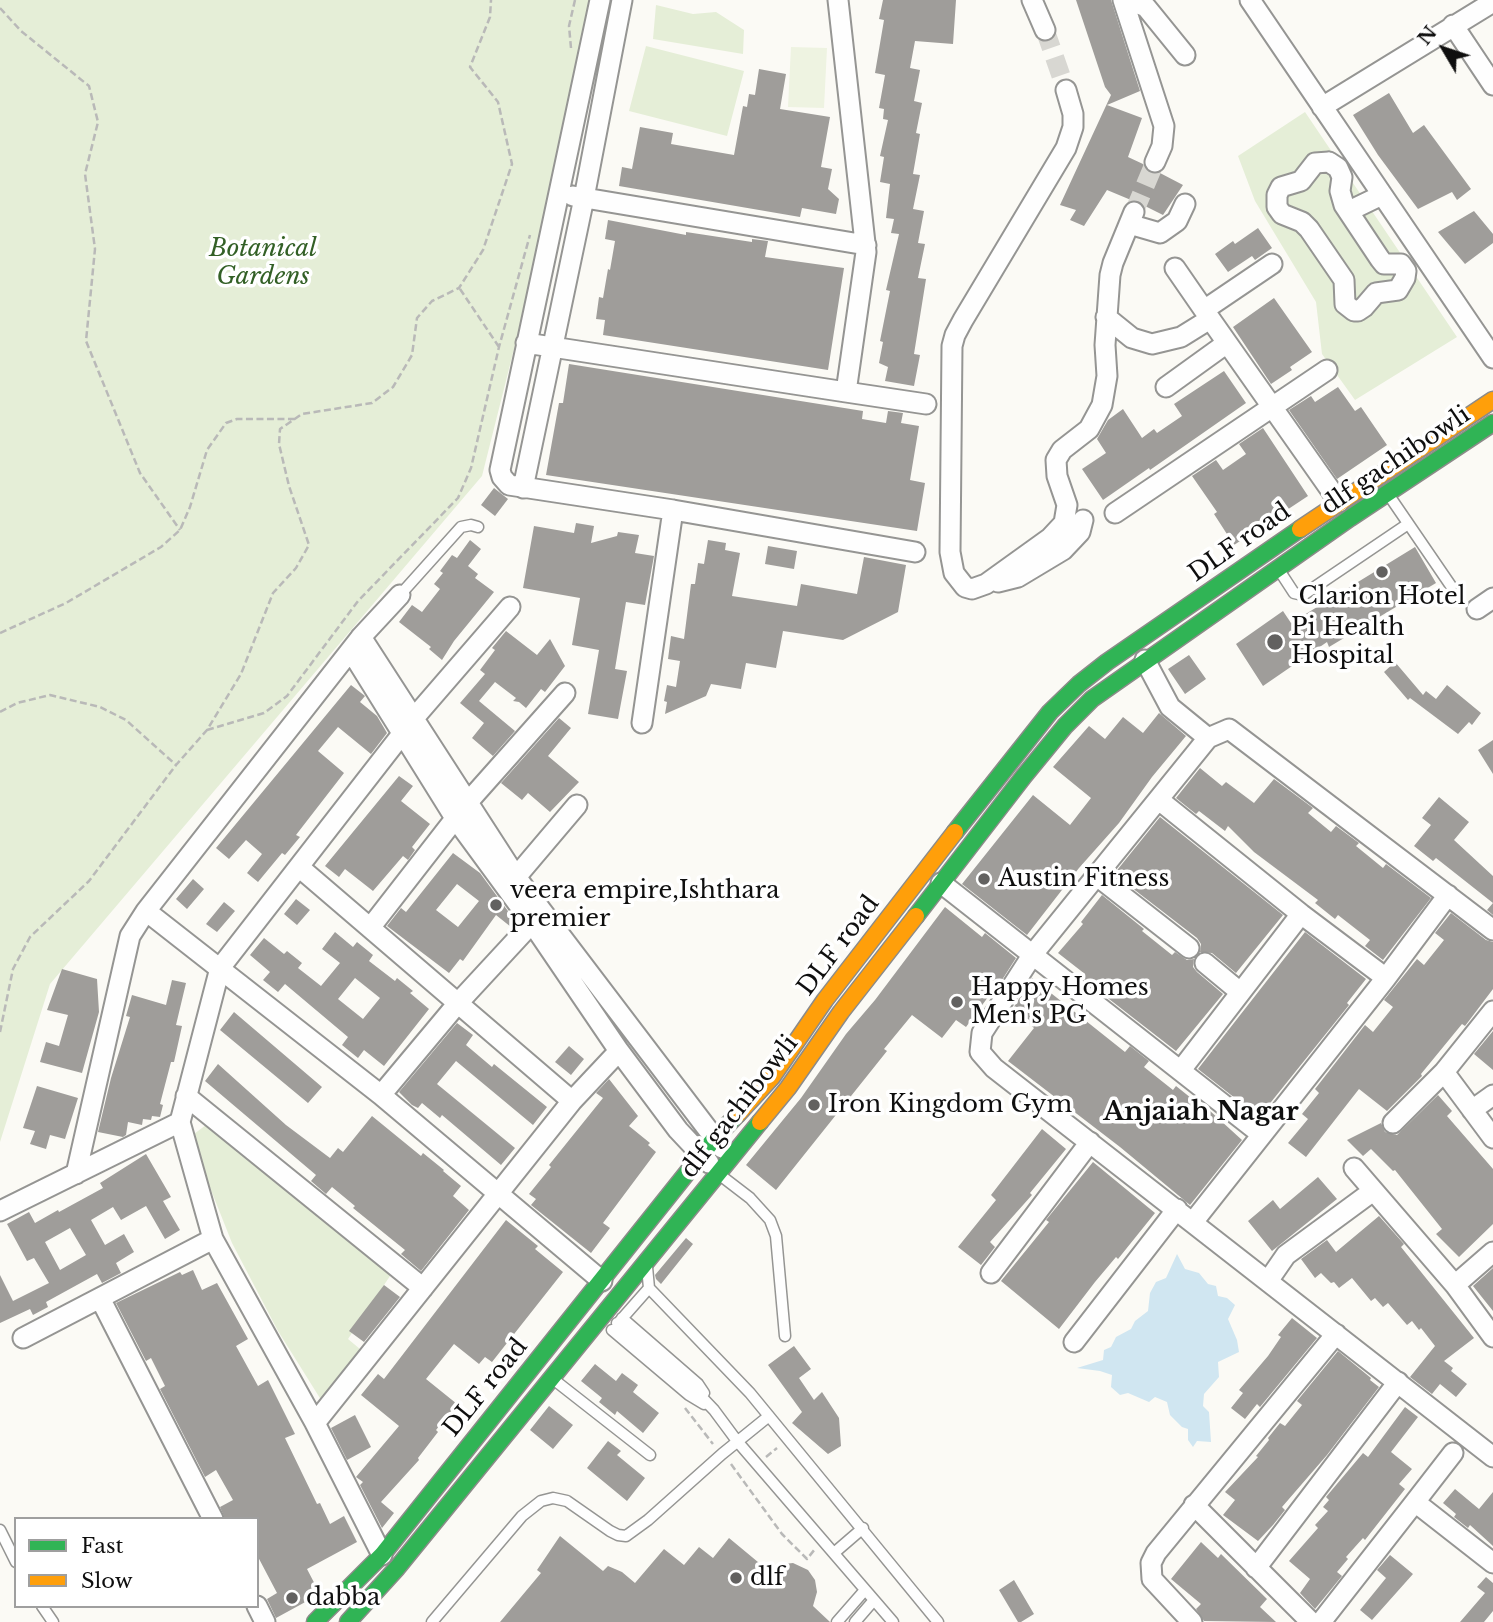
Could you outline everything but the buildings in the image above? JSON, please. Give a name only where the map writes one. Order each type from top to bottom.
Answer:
[{"type":"main road","name":"DLF road","points":[[316,1622],[382,1555],[714,1139],[772,1076],[825,1000],[1051,712],[1079,684],[1107,662],[1493,400]]},
{"type":"main road","name":"dlf gachibowli","points":[[348,1622],[397,1568],[550,1376],[788,1088],[841,1012],[1065,726],[1092,699],[1145,660],[1493,424]]},
{"type":"street","points":[[600,0],[526,343],[500,470],[502,477],[509,485],[523,488],[673,510],[915,552]]},
{"type":"street","points":[[523,488],[584,198],[622,0]]},
{"type":"street","points":[[838,0],[866,245],[846,392]]},
{"type":"street","points":[[1032,0],[1045,30]]},
{"type":"street","points":[[1123,0],[1164,127],[1162,146],[1155,162]]},
{"type":"street","points":[[1130,0],[1146,7],[1185,55]]},
{"type":"street","points":[[1250,0],[1493,358]]},
{"type":"street","points":[[1322,107],[1493,2]]},
{"type":"street","points":[[1453,25],[1493,85]]},
{"type":"street","points":[[1066,90],[1073,114],[1073,127],[1066,148],[963,320],[952,346],[951,563],[954,573],[965,587],[972,589],[1018,577],[1074,541],[1083,520]]},
{"type":"street","points":[[1329,162],[1340,172],[1340,194],[1349,211],[1384,264],[1401,264],[1406,271],[1398,290],[1376,293],[1358,311],[1353,311],[1345,304],[1344,280],[1309,229],[1302,222],[1280,213],[1277,195],[1283,185],[1301,181],[1312,165],[1329,162]]},
{"type":"street","points":[[559,194],[866,245]]},
{"type":"street","points":[[1349,211],[1382,194]]},
{"type":"street","points":[[986,584],[1050,538],[1064,523],[1067,505],[1056,476],[1056,460],[1062,450],[1089,429],[1102,405],[1107,376],[1106,317],[1113,263],[1132,218],[1160,233],[1177,221],[1185,204]]},
{"type":"street","points":[[1106,317],[1132,338],[1152,344],[1181,337],[1272,264]]},
{"type":"street","points":[[1175,268],[1339,502]]},
{"type":"street","points":[[526,343],[926,404]]},
{"type":"street","points":[[1166,387],[1227,343]]},
{"type":"street","points":[[1115,513],[1327,370]]},
{"type":"street","points":[[642,723],[673,510]]},
{"type":"street","points":[[76,1174],[130,936],[146,911],[356,644],[400,595]]},
{"type":"street","points":[[414,718],[510,607]]},
{"type":"street","points":[[356,644],[414,718],[516,877],[714,1139],[725,1166]]},
{"type":"street","points":[[356,644],[402,734],[455,818],[532,923],[619,1051],[678,1130],[702,1156],[725,1166]]},
{"type":"street","points":[[1145,660],[1170,707],[1209,738]]},
{"type":"street","points":[[370,928],[468,802],[565,693]]},
{"type":"street","points":[[1493,930],[1229,729],[1209,738],[1034,954],[982,1033],[980,1052],[994,1068],[1493,1457]]},
{"type":"street","points":[[382,1555],[315,1423],[213,1239],[180,1122],[220,968],[402,734]]},
{"type":"street","points":[[1159,800],[1386,978]]},
{"type":"street","points":[[516,877],[577,805]]},
{"type":"street","points":[[299,867],[572,1101]]},
{"type":"street","points":[[1097,876],[1189,948]]},
{"type":"street","points":[[941,883],[1261,1135]]},
{"type":"street","points":[[1193,1222],[1386,978],[1448,895]]},
{"type":"street","points":[[146,911],[381,1095],[602,1281]]},
{"type":"street","points":[[1181,1070],[1301,914]]},
{"type":"street","points":[[381,1095],[458,1003],[532,923]]},
{"type":"street","points":[[1205,963],[1240,992]]},
{"type":"street","points":[[1393,1123],[1444,1072],[1493,1011]]},
{"type":"street","points":[[315,1423],[572,1101],[619,1051]]},
{"type":"street","points":[[1444,1072],[1493,1138]]},
{"type":"street","points":[[1472,1110],[1493,1095]]},
{"type":"street","points":[[186,1097],[423,1289]]},
{"type":"street","points":[[0,1211],[180,1122]]},
{"type":"street","points":[[991,1273],[1090,1142]]},
{"type":"street","points":[[1354,1168],[1455,1285],[1493,1338]]},
{"type":"street","points":[[1268,1281],[1286,1255],[1373,1191]]},
{"type":"street","points":[[1074,1342],[1177,1209]]},
{"type":"street","points":[[23,1338],[213,1239]]},
{"type":"street","points":[[1455,1285],[1493,1252]]},
{"type":"street","points":[[100,1298],[212,1517]]},
{"type":"street","points":[[1192,1622],[1156,1585],[1150,1571],[1156,1553],[1336,1334]]},
{"type":"street","points":[[1256,1568],[1398,1382]]},
{"type":"street","points":[[1321,1622],[1453,1453]]},
{"type":"street","points":[[1415,1502],[1493,1563]]},
{"type":"street","points":[[1194,1505],[1311,1622]]},
{"type":"lane","points":[[1387,494],[1451,586]]},
{"type":"lane","points":[[1278,568],[1294,593],[1303,595],[1408,524]]},
{"type":"lane","points":[[400,595],[461,527],[478,527]]},
{"type":"lane","points":[[725,1166],[770,1220],[776,1237],[785,1336]]},
{"type":"lane","points":[[646,1260],[649,1287],[788,1438],[938,1622]]},
{"type":"lane","points":[[590,1328],[617,1324],[649,1287]]},
{"type":"lane","points":[[617,1324],[713,1409],[737,1441],[893,1622]]},
{"type":"lane","points":[[550,1376],[650,1455]]},
{"type":"lane","points":[[432,1622],[522,1516],[541,1501],[553,1498],[567,1501],[610,1531],[626,1536],[769,1416]]},
{"type":"lane","points":[[834,1553],[863,1528]]},
{"type":"lane","points":[[0,1530],[14,1558]]},
{"type":"lane","points":[[837,1622],[865,1590]]},
{"type":"lane","points":[[855,1622],[874,1600]]},
{"type":"path","points":[[0,1032],[13,969],[30,937],[89,881],[176,765],[207,730],[241,674],[273,593],[296,568],[309,545],[289,485],[279,444],[280,429],[302,414],[372,404],[393,387],[412,355],[416,318],[432,301],[459,288],[483,250],[512,164],[498,102],[470,67],[490,17],[491,0]]},
{"type":"path","points":[[571,49],[569,26],[575,0]]},
{"type":"path","points":[[0,8],[21,31],[89,86],[98,122],[85,174],[95,249],[86,341],[140,473],[180,530]]},
{"type":"path","points":[[207,730],[264,713],[287,696],[358,601],[458,498],[471,468],[499,347],[531,233]]},
{"type":"path","points":[[459,288],[499,347]]},
{"type":"path","points":[[0,633],[66,603],[161,547],[180,530],[190,507],[207,450],[226,423],[237,419],[295,419]]},
{"type":"path","points":[[0,712],[17,704],[50,695],[100,707],[125,720],[176,765]]},
{"type":"path","points":[[758,1465],[788,1438]]},
{"type":"green space","name":"Botanical Gardens","points":[[0,0],[589,0],[554,190],[482,476],[50,984],[0,1142]]},
{"type":"green space","points":[[656,5],[693,14],[716,12],[744,30],[743,54],[653,39]]},
{"type":"green space","points":[[646,46],[744,71],[727,136],[629,111]]},
{"type":"green space","points":[[791,47],[827,48],[824,108],[788,107]]},
{"type":"green space","points":[[1305,112],[1457,337],[1355,400],[1322,354],[1316,302],[1255,201],[1238,156]]},
{"type":"green space","points":[[206,1125],[392,1273],[348,1339],[366,1354],[323,1403],[278,1331],[232,1243],[190,1137]]},
{"type":"water","points":[[1177,1254],[1185,1269],[1199,1273],[1208,1284],[1216,1286],[1218,1296],[1227,1298],[1235,1305],[1228,1319],[1239,1352],[1218,1362],[1219,1377],[1204,1394],[1203,1406],[1209,1412],[1211,1442],[1197,1441],[1193,1447],[1188,1440],[1188,1429],[1182,1427],[1170,1415],[1167,1402],[1155,1397],[1149,1402],[1128,1393],[1120,1395],[1111,1387],[1112,1375],[1077,1368],[1103,1360],[1104,1350],[1111,1347],[1116,1337],[1131,1329],[1135,1321],[1148,1311],[1150,1293],[1156,1282],[1166,1278]]},
{"type":"tunnel","points":[[1045,30],[1066,90]]},
{"type":"tunnel","points":[[1134,212],[1155,162]]},
{"type":"traffic: fast","points":[[916,916],[1024,776],[1065,726],[1092,699],[1350,518],[1493,423]]},
{"type":"traffic: fast","points":[[955,832],[1050,712],[1079,684],[1300,529]]},
{"type":"traffic: fast","points":[[315,1622],[382,1555],[714,1139],[737,1115]]},
{"type":"traffic: fast","points":[[348,1622],[397,1568],[760,1122]]},
{"type":"traffic: slow","points":[[1300,529],[1493,400]]},
{"type":"traffic: slow","points":[[737,1115],[772,1077],[825,1000],[955,832]]},
{"type":"traffic: slow","points":[[760,1122],[916,916]]},
{"type":"place","name":"Clarion Hotel","points":[[1382,572]]},
{"type":"place","name":"Pi Health Hospital","points":[[1275,642]]},
{"type":"place","name":"Austin Fitness","points":[[984,879]]},
{"type":"place","name":"veera empire,Ishthara premier","points":[[496,905]]},
{"type":"place","name":"Happy Homes Men's PG","points":[[957,1002]]},
{"type":"place","name":"Iron Kingdom Gym","points":[[814,1105]]},
{"type":"place","name":"dlf","points":[[736,1578]]},
{"type":"place","name":"dabba","points":[[292,1598]]},
{"type":"district","name":"Anjaiah Nagar","points":[[1201,1113]]}]
